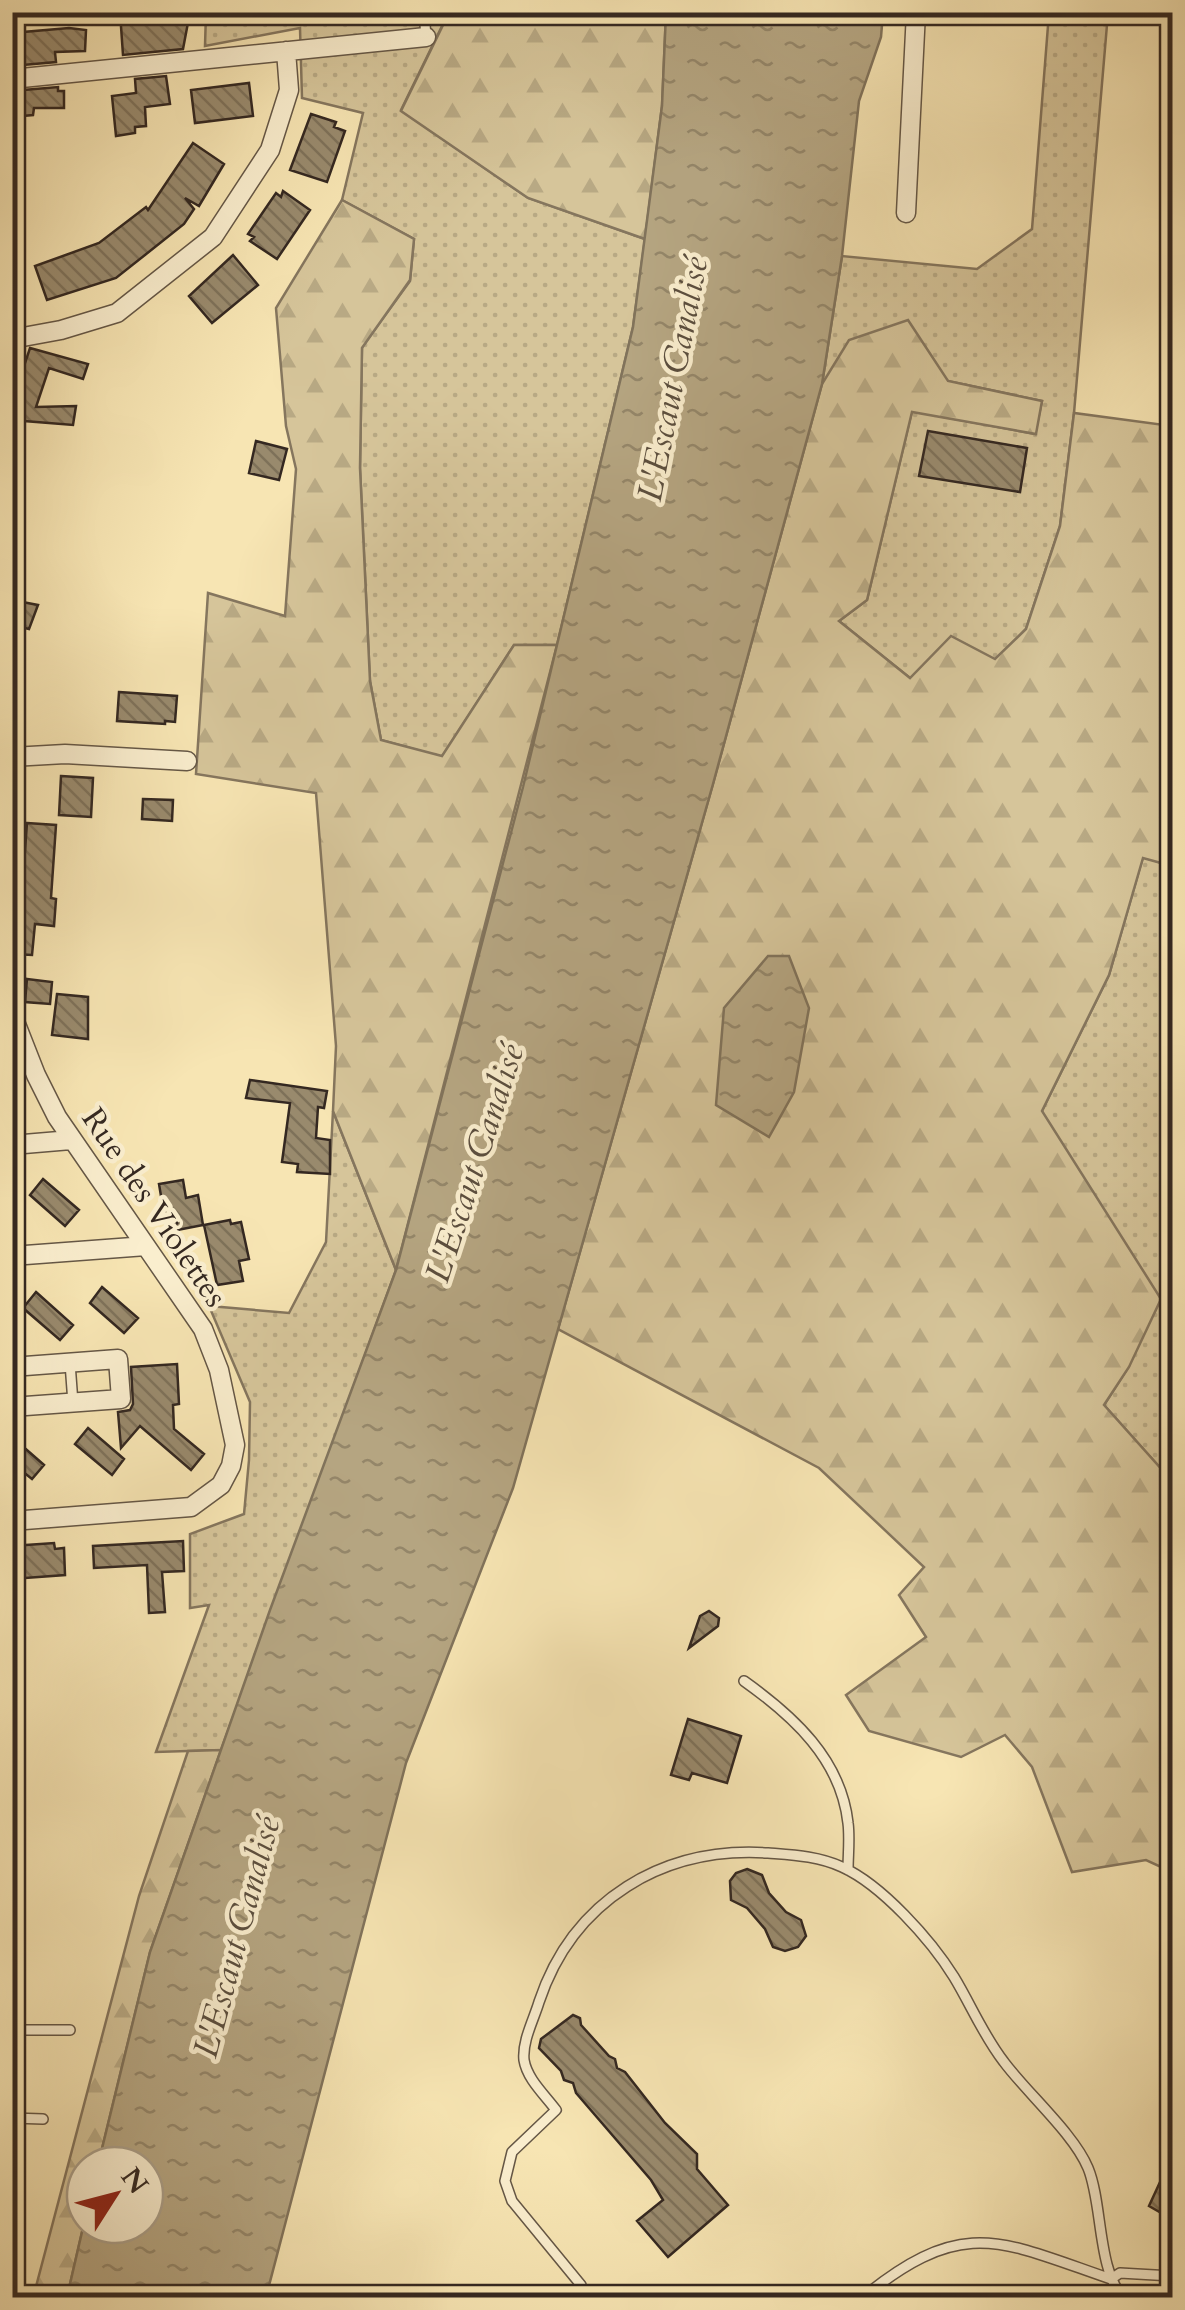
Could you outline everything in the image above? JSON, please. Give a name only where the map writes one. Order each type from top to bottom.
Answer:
[{"type":"street","points":[[906,214],[916,12]]},
{"type":"street","points":[[12,79],[426,37]]},
{"type":"street","points":[[12,338],[60,330],[117,312],[213,237],[270,150],[289,90],[286,51]]},
{"type":"street","points":[[12,757],[65,754],[187,760]]},
{"type":"street","name":"Rue des Violettes","points":[[12,1014],[42,1090],[71,1140],[196,1316],[219,1370],[235,1446],[227,1475],[197,1505],[178,1510],[12,1521]]},
{"type":"street","points":[[12,1145],[71,1140]]},
{"type":"street","points":[[12,1256],[146,1246]]},
{"type":"street","points":[[12,1367],[118,1359],[121,1399],[12,1407]]},
{"type":"lane","points":[[424,12],[426,37]]},
{"type":"lane","points":[[70,1363],[73,1403]]},
{"type":"lane","points":[[744,1681],[797,1722],[832,1771],[848,1823],[848,1870]]},
{"type":"lane","points":[[580,2286],[512,2200],[505,2181],[512,2152],[556,2110],[533,2080],[524,2057],[542,1992],[570,1941],[594,1912],[630,1884],[692,1857],[737,1852],[788,1855],[848,1870],[868,1883],[938,1954],[995,2050],[1084,2160],[1093,2184],[1111,2280],[1124,2298]]},
{"type":"lane","points":[[12,2030],[70,2030]]},
{"type":"lane","points":[[12,2118],[43,2118]]},
{"type":"lane","points":[[862,2298],[914,2262],[946,2247],[972,2241],[1016,2246],[1111,2280]]},
{"type":"lane","points":[[1111,2280],[1120,2273],[1172,2276]]},
{"type":"green space","points":[[206,13],[383,13],[384,20],[443,24],[401,110],[528,198],[645,239],[633,327],[557,645],[514,645],[442,757],[381,740],[370,681],[360,468],[362,347],[410,281],[414,239],[342,200],[363,113],[302,98],[300,28],[205,46]]},
{"type":"green space","points":[[383,13],[666,13],[662,106],[645,239],[528,198],[401,111],[443,25],[383,20]]},
{"type":"green space","points":[[1049,13],[1108,13],[1074,413],[1060,526],[1026,629],[995,660],[910,678],[839,621],[867,600],[912,411],[1035,434],[1042,401],[948,381],[822,384],[842,256],[977,269],[1032,229]]},
{"type":"green space","points":[[342,200],[414,239],[410,280],[362,348],[360,468],[370,681],[381,740],[442,756],[514,645],[557,645],[396,1270],[333,1111],[336,1046],[316,793],[196,774],[208,593],[285,616],[296,469],[286,426],[276,308]]},
{"type":"green space","points":[[908,320],[948,381],[1042,401],[1036,434],[912,412],[867,600],[839,621],[910,678],[951,636],[995,659],[1026,629],[1060,526],[1074,413],[1172,426],[1172,866],[1143,858],[1109,975],[1042,1111],[1161,1299],[1129,1367],[1104,1405],[1172,1481],[1172,1872],[1146,1860],[1072,1872],[1032,1767],[1005,1735],[961,1757],[869,1731],[846,1695],[926,1637],[899,1595],[924,1567],[819,1468],[558,1329],[822,384],[849,340]]},
{"type":"green space","points":[[1143,857],[1172,866],[1172,1481],[1104,1405],[1129,1366],[1042,1111],[1109,975]]},
{"type":"green space","points":[[333,1111],[396,1270],[221,1750],[156,1752],[209,1605],[190,1608],[190,1534],[244,1514],[250,1402],[209,1306],[289,1313],[326,1242]]},
{"type":"green space","points":[[221,1750],[150,1952],[103,2145],[73,2145],[139,1896],[188,1751]]},
{"type":"green space","points":[[65,2177],[65,2245],[79,2245],[67,2297],[33,2298]]},
{"type":"water","name":"L'Escaut Canalisé","points":[[666,13],[883,13],[881,37],[859,101],[842,256],[822,384],[513,1488],[406,1763],[266,2297],[67,2297],[79,2245],[165,2245],[165,2145],[103,2145],[150,1952],[270,1610],[396,1270],[523,787],[633,327],[662,106]]},
{"type":"water","points":[[768,956],[789,956],[809,1008],[794,1092],[769,1137],[716,1105],[724,1008]]},
{"type":"building","points":[[120,12],[190,12],[183,49],[123,55]]},
{"type":"building","points":[[86,30],[85,51],[55,52],[56,62],[12,66],[12,33]]},
{"type":"building","points":[[166,76],[170,104],[145,107],[146,126],[135,127],[135,133],[116,136],[112,96],[136,93],[135,79]]},
{"type":"building","points":[[249,83],[253,116],[195,123],[191,90]]},
{"type":"building","points":[[58,87],[58,91],[64,91],[64,108],[34,108],[33,115],[12,117],[12,91]]},
{"type":"building","points":[[311,114],[336,122],[334,127],[345,131],[327,182],[290,170]]},
{"type":"building","points":[[193,143],[224,164],[199,206],[185,198],[194,209],[184,224],[116,278],[47,300],[35,266],[99,243],[146,207],[148,210]]},
{"type":"building","points":[[283,191],[310,210],[277,259],[250,241],[254,237],[248,234],[276,193],[281,197]]},
{"type":"building","points":[[233,255],[258,285],[212,323],[189,296]]},
{"type":"building","points":[[30,348],[88,364],[83,379],[49,368],[36,407],[76,406],[73,425],[12,420],[12,402]]},
{"type":"building","points":[[928,431],[1027,448],[1020,492],[919,476]]},
{"type":"building","points":[[256,441],[287,449],[279,480],[249,473]]},
{"type":"building","points":[[12,600],[38,605],[29,629],[12,625]]},
{"type":"building","points":[[119,692],[177,696],[175,722],[117,721]]},
{"type":"building","points":[[61,776],[93,778],[91,817],[59,815]]},
{"type":"building","points":[[143,799],[173,800],[172,821],[142,819]]},
{"type":"building","points":[[27,823],[56,825],[51,898],[56,899],[54,926],[35,924],[32,955],[14,954],[16,932],[12,932]]},
{"type":"building","points":[[27,979],[52,982],[50,1004],[25,1002]]},
{"type":"building","points":[[57,994],[88,997],[88,1039],[52,1035]]},
{"type":"building","points":[[250,1080],[327,1091],[324,1108],[318,1107],[316,1138],[330,1140],[330,1174],[297,1172],[298,1164],[282,1162],[290,1103],[246,1098]]},
{"type":"building","points":[[43,1179],[79,1210],[65,1226],[30,1195]]},
{"type":"building","points":[[183,1180],[186,1198],[198,1195],[203,1225],[167,1232],[159,1184]]},
{"type":"building","points":[[230,1220],[231,1224],[241,1222],[249,1259],[239,1261],[243,1281],[217,1285],[204,1225]]},
{"type":"building","points":[[102,1287],[138,1318],[124,1333],[90,1303]]},
{"type":"building","points":[[36,1292],[73,1325],[60,1340],[23,1308]]},
{"type":"building","points":[[177,1364],[179,1404],[173,1405],[174,1429],[204,1454],[191,1470],[140,1426],[121,1448],[118,1412],[130,1410],[133,1404],[131,1367]]},
{"type":"building","points":[[88,1428],[124,1459],[112,1475],[75,1444]]},
{"type":"building","points":[[12,1437],[44,1465],[32,1479],[12,1463]]},
{"type":"building","points":[[183,1541],[184,1571],[162,1572],[165,1612],[149,1613],[147,1565],[94,1568],[93,1546]]},
{"type":"building","points":[[54,1543],[55,1549],[64,1548],[65,1575],[12,1579],[12,1546]]},
{"type":"building","points":[[709,1611],[719,1618],[718,1626],[689,1648],[700,1616]]},
{"type":"building","points":[[688,1719],[741,1736],[727,1783],[692,1773],[689,1780],[671,1775]]},
{"type":"building","points":[[747,1869],[762,1875],[769,1893],[786,1912],[801,1920],[806,1936],[798,1947],[785,1951],[773,1947],[765,1929],[747,1908],[731,1900],[730,1881],[736,1873]]},
{"type":"building","points":[[573,2015],[615,2059],[617,2068],[625,2072],[665,2123],[697,2154],[697,2169],[728,2205],[668,2257],[637,2221],[663,2200],[651,2180],[576,2093],[573,2083],[564,2080],[561,2071],[539,2048],[541,2039]]},
{"type":"building","points":[[1172,2156],[1172,2219],[1149,2206]]}]
